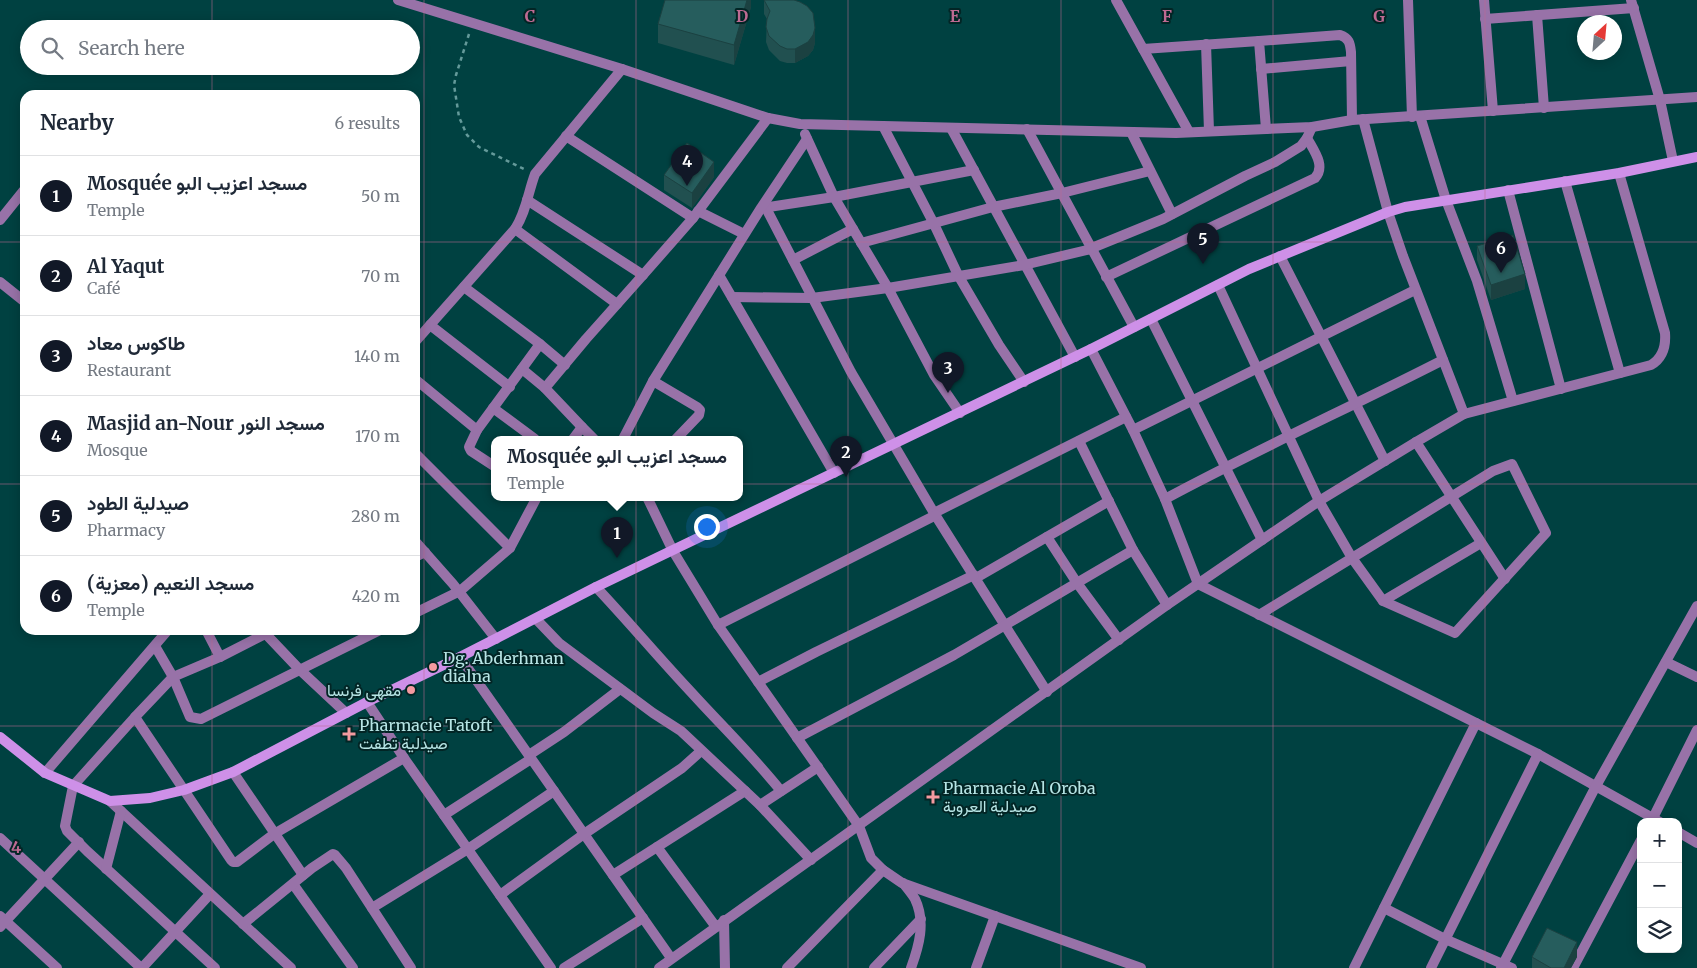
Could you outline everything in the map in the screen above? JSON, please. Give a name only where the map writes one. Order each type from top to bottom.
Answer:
[{"type":"main road","points":[[0,737],[45,773],[110,801],[150,798],[184,790],[233,772],[346,712],[460,658],[596,587],[960,413],[1249,269],[1280,256],[1388,212],[1405,207],[1618,173],[1697,157]]},
{"type":"street","points":[[398,0],[622,69],[768,118],[800,124],[1188,132],[1312,127],[1363,119],[1697,97]]},
{"type":"street","points":[[1116,0],[1188,132]]},
{"type":"street","points":[[1408,0],[1416,116],[1477,281],[1513,401]]},
{"type":"street","points":[[1484,0],[1493,111]]},
{"type":"street","points":[[1485,19],[1632,4],[1660,100],[1673,161]]},
{"type":"street","points":[[1537,15],[1544,108]]},
{"type":"street","points":[[1142,49],[1340,35],[1350,42],[1352,120]]},
{"type":"street","points":[[1259,41],[1266,129]]},
{"type":"street","points":[[1206,44],[1209,131]]},
{"type":"street","points":[[1261,69],[1351,61]]},
{"type":"street","points":[[420,334],[515,230],[520,221],[535,174],[622,69]]},
{"type":"street","points":[[545,388],[695,214],[768,118]]},
{"type":"street","points":[[1363,119],[1388,212],[1464,414]]},
{"type":"street","points":[[800,124],[834,197],[888,288],[934,374],[960,413]]},
{"type":"street","points":[[883,126],[958,275],[999,345],[1024,382]]},
{"type":"street","points":[[732,297],[812,298],[888,288],[1024,265],[1091,248],[1172,214],[1275,162],[1301,146],[1312,127]]},
{"type":"street","points":[[951,128],[1075,357]]},
{"type":"street","points":[[1027,129],[1134,327]]},
{"type":"street","points":[[1131,132],[1172,214]]},
{"type":"street","points":[[566,136],[695,214],[744,234]]},
{"type":"street","points":[[1106,277],[1315,178],[1319,172],[1319,161],[1307,138]]},
{"type":"street","points":[[626,436],[653,381],[744,234],[807,139]]},
{"type":"street","points":[[763,208],[834,197],[974,170]]},
{"type":"street","points":[[861,243],[993,207],[1062,193],[1150,171]]},
{"type":"street","points":[[460,658],[643,918],[664,965],[720,923],[1198,584],[1319,501],[1416,442],[1464,414],[1651,365],[1658,361],[1664,348],[1665,333],[1618,173]]},
{"type":"street","points":[[1565,181],[1620,373]]},
{"type":"street","points":[[1508,190],[1561,388]]},
{"type":"street","points":[[0,220],[20,195]]},
{"type":"street","points":[[527,200],[644,275]]},
{"type":"street","points":[[763,208],[793,260],[851,372],[893,445],[1047,692]]},
{"type":"street","points":[[793,260],[853,229]]},
{"type":"street","points":[[515,230],[617,304]]},
{"type":"street","points":[[1280,256],[1385,461]]},
{"type":"street","points":[[718,275],[834,473]]},
{"type":"street","points":[[0,282],[20,298]]},
{"type":"street","points":[[1218,285],[1319,501],[1352,558],[1383,601],[1455,633],[1546,533],[1512,464],[1493,471],[1452,496],[1352,558],[1259,615]]},
{"type":"street","points":[[464,287],[540,344],[564,365]]},
{"type":"street","points":[[1134,430],[1416,290]]},
{"type":"street","points":[[1151,319],[1262,540]]},
{"type":"street","points":[[430,325],[510,387]]},
{"type":"street","points":[[491,464],[471,451],[469,447],[477,430],[540,344]]},
{"type":"street","points":[[1091,349],[1134,430],[1165,499],[1198,584],[1538,754],[1652,818]]},
{"type":"street","points":[[1165,499],[1287,436],[1356,405],[1443,360]]},
{"type":"street","points":[[522,369],[545,388],[591,436]]},
{"type":"street","points":[[653,381],[700,410],[699,415],[679,436]]},
{"type":"street","points":[[420,383],[477,430]]},
{"type":"street","points":[[493,408],[531,436]]},
{"type":"street","points":[[718,625],[1126,417]]},
{"type":"street","points":[[575,436],[582,426]]},
{"type":"street","points":[[1080,441],[1133,550],[1168,605]]},
{"type":"street","points":[[1416,442],[1504,579]]},
{"type":"street","points":[[420,458],[510,548]]},
{"type":"street","points":[[420,611],[460,591],[510,548],[535,501]]},
{"type":"street","points":[[649,501],[673,551],[718,625],[859,826],[871,858],[883,870],[902,882],[1141,968]]},
{"type":"street","points":[[758,682],[975,576],[1048,538],[1109,501]]},
{"type":"street","points":[[1048,538],[1119,640]]},
{"type":"street","points":[[1383,601],[1481,543]]},
{"type":"street","points":[[420,546],[460,591],[496,639]]},
{"type":"street","points":[[798,738],[913,677],[1133,550]]},
{"type":"street","points":[[420,555],[425,552]]},
{"type":"street","points":[[596,587],[766,772],[781,791]]},
{"type":"street","points":[[1384,908],[1505,967],[1596,786],[1697,606]]},
{"type":"street","points":[[536,619],[559,643],[620,689],[681,731],[760,805],[811,860]]},
{"type":"street","points":[[45,773],[164,635]]},
{"type":"street","points":[[209,635],[220,657]]},
{"type":"street","points":[[216,968],[78,842],[65,826],[73,786],[172,677],[220,657],[260,635]]},
{"type":"street","points":[[270,635],[299,669],[346,712]]},
{"type":"street","points":[[154,646],[172,677],[190,717],[200,719],[370,635]]},
{"type":"street","points":[[1666,662],[1697,678]]},
{"type":"street","points":[[444,815],[530,757],[620,689]]},
{"type":"street","points":[[368,702],[404,758],[550,968]]},
{"type":"street","points":[[136,717],[233,862],[237,862],[274,834],[404,758]]},
{"type":"street","points":[[1354,968],[1476,723]]},
{"type":"street","points":[[1656,818],[1697,730]]},
{"type":"street","points":[[500,895],[584,834],[682,768],[701,751]]},
{"type":"street","points":[[1431,968],[1538,754]]},
{"type":"street","points":[[760,805],[818,767]]},
{"type":"street","points":[[233,772],[303,875]]},
{"type":"street","points":[[372,908],[468,849],[554,790]]},
{"type":"street","points":[[613,875],[745,791]]},
{"type":"street","points":[[110,801],[291,968]]},
{"type":"street","points":[[106,868],[121,812]]},
{"type":"street","points":[[1682,834],[1697,843]]},
{"type":"street","points":[[0,838],[141,968],[210,894]]},
{"type":"street","points":[[57,968],[2,921],[78,842]]},
{"type":"street","points":[[657,847],[720,923],[726,968]]},
{"type":"street","points":[[1573,968],[1637,848]]},
{"type":"street","points":[[243,924],[330,854],[335,855],[346,868],[411,968]]},
{"type":"street","points":[[787,968],[883,870]]},
{"type":"street","points":[[902,882],[915,899],[921,918],[920,935],[911,968]]},
{"type":"street","points":[[293,884],[353,968]]},
{"type":"street","points":[[976,968],[995,916]]},
{"type":"street","points":[[564,968],[643,918]]},
{"type":"street","points":[[874,968],[921,918]]},
{"type":"path","points":[[473,23],[454,85],[459,117],[467,135],[480,147],[535,174]]},
{"type":"building","points":[[665,0],[747,0],[734,45],[658,24]]},
{"type":"building","points":[[764,0],[794,0],[807,6],[813,13],[815,28],[808,42],[795,49],[787,49],[780,46],[769,36],[766,27],[770,11]]},
{"type":"building","points":[[687,143],[714,162],[692,193],[664,175]]},
{"type":"building","points":[[1513,235],[1525,274],[1491,285],[1477,246]]},
{"type":"building","points":[[1547,928],[1577,942],[1564,968],[1551,968],[1532,957]]},
{"type":"place","name":"Masjid an-Nour مسجد النور","points":[[687,186]]},
{"type":"place","name":"صيدلية الطود","points":[[1203,264]]},
{"type":"place","name":"مسجد النعيم (معزية)","points":[[1501,273]]},
{"type":"place","name":"طاكوس معاد","points":[[948,393]]},
{"type":"place","name":"Al Yaqut","points":[[846,477]]},
{"type":"place","name":"Mosquée مسجد اعزيب البو","points":[[617,558]]},
{"type":"place","name":"Dg. Abderhman dialna","points":[[433,667]]},
{"type":"place","name":"مقهى فرنسا","points":[[411,690]]},
{"type":"place","name":"Pharmacie Tatoft صيدلية تطفت","points":[[349,734]]},
{"type":"place","name":"Pharmacie Al Oroba صيدلية العروبة","points":[[933,797]]}]
